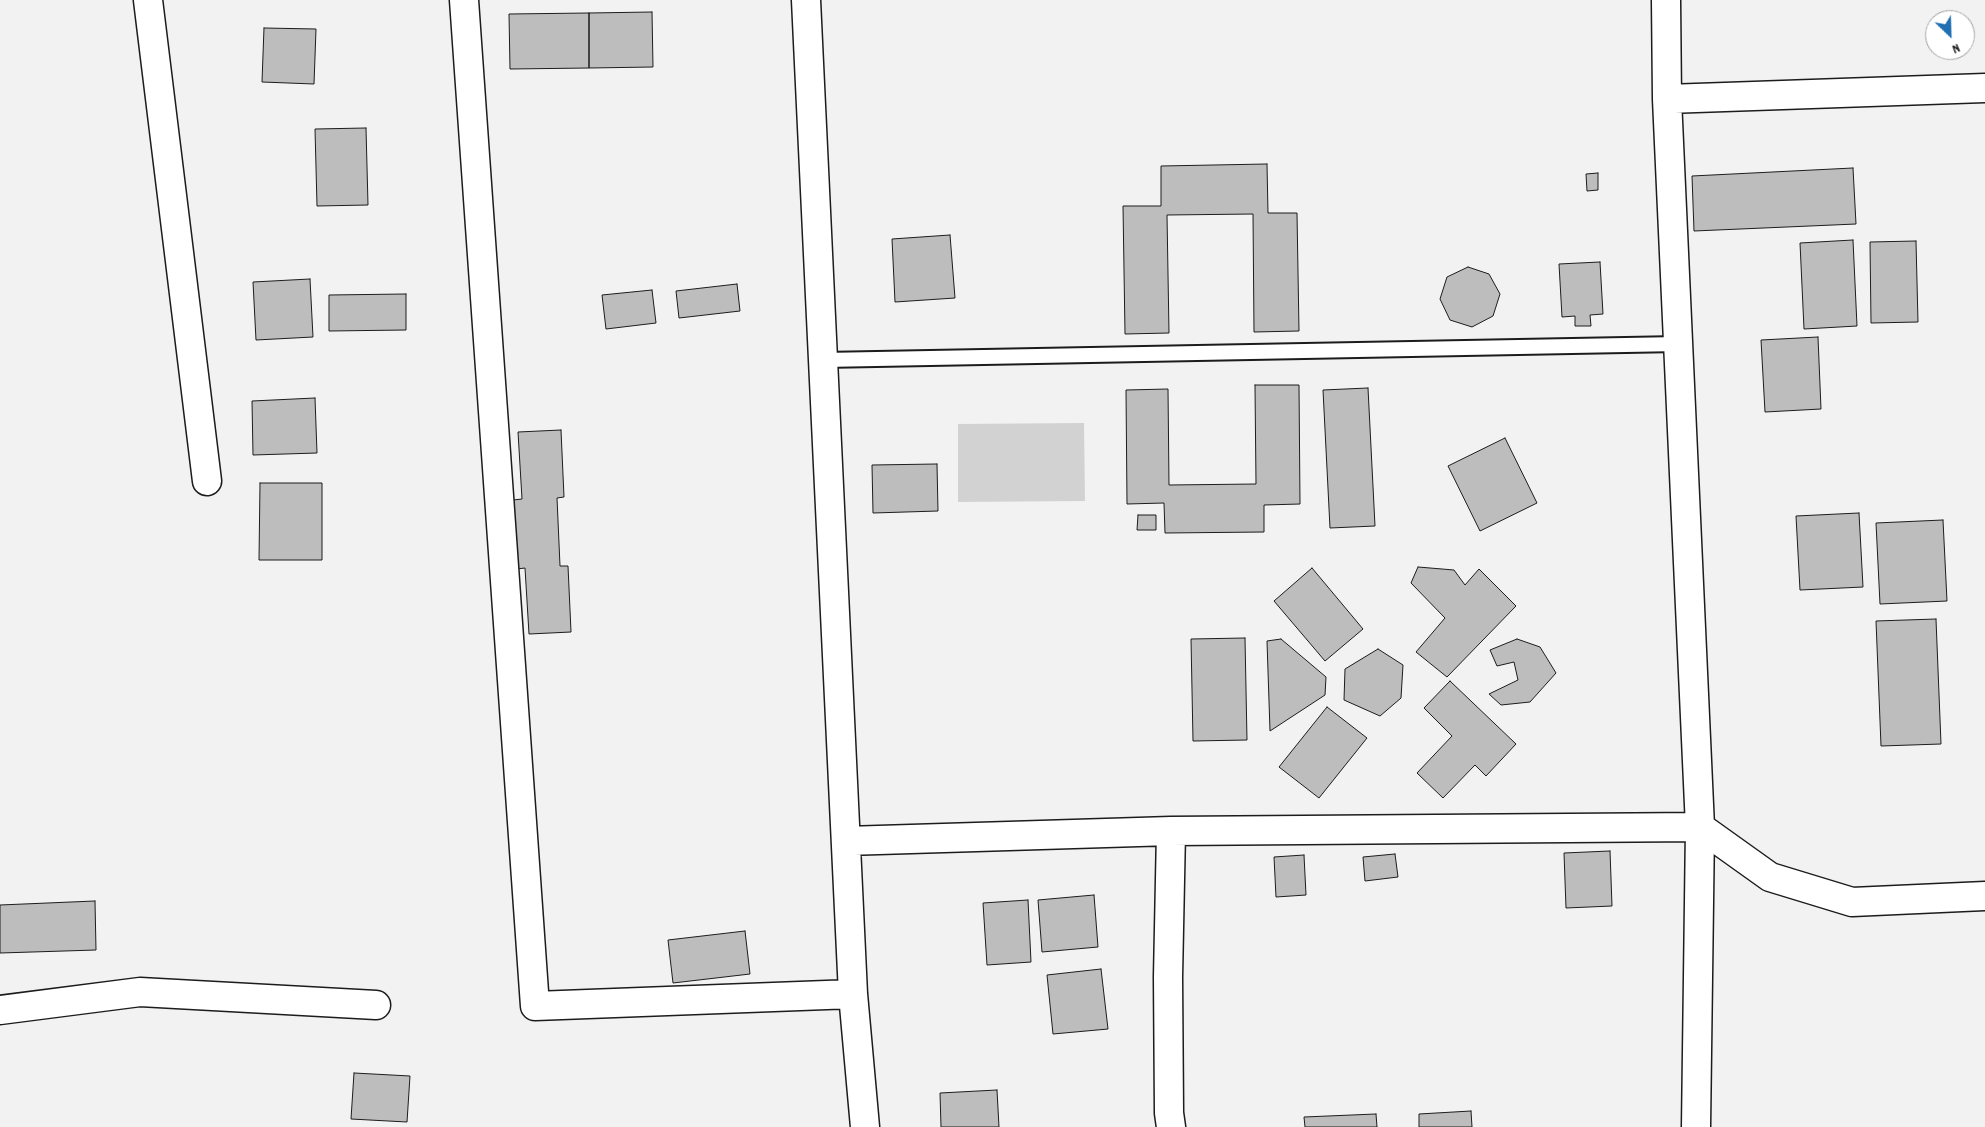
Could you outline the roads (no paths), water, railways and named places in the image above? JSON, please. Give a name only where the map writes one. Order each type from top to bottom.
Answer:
[{"type":"street","points":[[148,0],[208,481]]},
{"type":"street","points":[[464,0],[535,1006],[853,994]]},
{"type":"street","points":[[806,0],[853,994],[865,1127]]},
{"type":"street","points":[[1666,0],[1678,344],[1700,827],[1696,1127]]},
{"type":"street","points":[[1668,99],[1985,88]]},
{"type":"street","points":[[846,841],[1171,831],[1700,827],[1770,876],[1852,902],[1985,896]]},
{"type":"street","points":[[1171,831],[1168,978],[1169,1113],[1171,1127]]},
{"type":"street","points":[[0,1010],[140,992],[376,1005]]},
{"type":"lane","points":[[822,360],[1678,344]]}]
